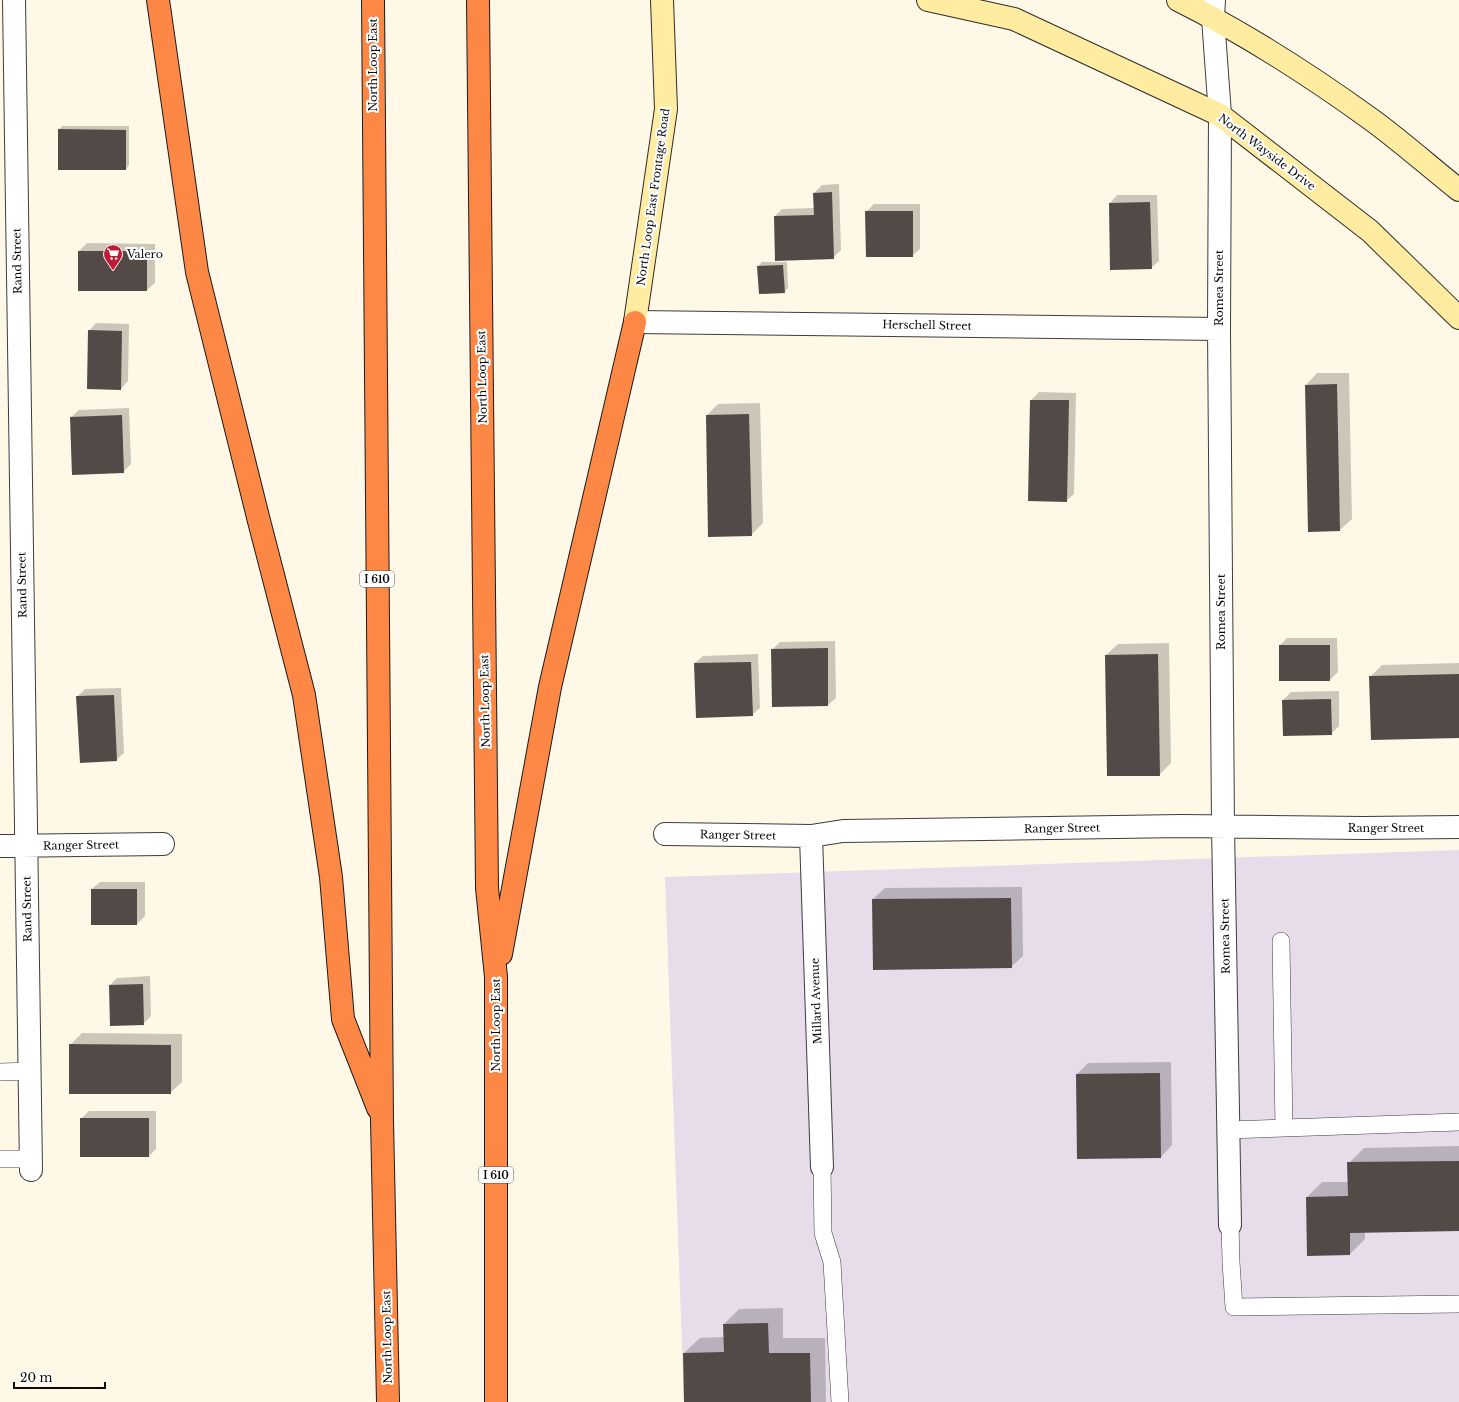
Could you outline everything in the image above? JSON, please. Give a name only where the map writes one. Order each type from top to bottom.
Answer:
[{"type":"highway","points":[[158,0],[197,272],[304,695],[331,878],[343,1019],[382,1120]]},
{"type":"highway","name":"North Loop East","points":[[372,0],[382,1120],[388,1402]]},
{"type":"highway","name":"North Loop East","points":[[478,0],[487,888],[496,977],[496,1402]]},
{"type":"highway","points":[[496,977],[550,687],[635,322]]},
{"type":"main road","name":"North Loop East Frontage Road","points":[[635,322],[666,109],[662,0]]},
{"type":"main road","name":"North Wayside Drive","points":[[928,0],[1014,19],[1220,115],[1370,231],[1459,318]]},
{"type":"main road","points":[[1178,0],[1213,9],[1373,121],[1459,190]]},
{"type":"street","name":"Rand Street","points":[[14,0],[31,1165]]},
{"type":"street","name":"Romea Street","points":[[1213,9],[1220,115],[1219,329],[1223,826],[1230,1225]]},
{"type":"street","name":"Herschell Street","points":[[635,322],[1219,329]]},
{"type":"street","name":"Ranger Street","points":[[665,834],[811,836],[843,831],[1223,826],[1363,828],[1459,827]]},
{"type":"street","name":"Millard Avenue","points":[[811,836],[822,1167]]},
{"type":"street","name":"Ranger Street","points":[[0,846],[163,844]]},
{"type":"lane","points":[[1281,941],[1284,1128]]},
{"type":"lane","points":[[0,1072],[30,1071]]},
{"type":"lane","points":[[1228,1130],[1459,1122]]},
{"type":"lane","points":[[0,1159],[31,1165]]},
{"type":"lane","points":[[822,1167],[823,1232],[832,1262],[840,1402]]},
{"type":"lane","points":[[1230,1225],[1234,1306],[1459,1304]]},
{"type":"shaded area","points":[[1459,850],[1459,1402],[684,1402],[665,877]]},
{"type":"building","points":[[58,129],[126,130],[126,170],[58,170]]},
{"type":"building","points":[[832,192],[834,259],[775,261],[774,216],[814,215],[813,193]]},
{"type":"building","points":[[1150,202],[1152,269],[1110,270],[1109,203]]},
{"type":"building","points":[[865,211],[913,211],[913,257],[866,257]]},
{"type":"building","name":"Valero","points":[[78,251],[147,251],[147,291],[78,291]]},
{"type":"building","points":[[783,265],[785,293],[759,294],[757,266]]},
{"type":"building","points":[[88,330],[122,331],[121,390],[87,389]]},
{"type":"building","points":[[1337,384],[1340,531],[1308,532],[1305,385]]},
{"type":"building","points":[[1030,400],[1069,400],[1067,502],[1028,501]]},
{"type":"building","points":[[749,414],[752,536],[708,537],[706,415]]},
{"type":"building","points":[[122,415],[124,473],[72,475],[70,417]]},
{"type":"building","points":[[1279,645],[1330,645],[1330,681],[1279,681]]},
{"type":"building","points":[[828,648],[828,706],[772,707],[771,649]]},
{"type":"building","points":[[1158,654],[1160,776],[1107,776],[1105,655]]},
{"type":"building","points":[[751,662],[753,716],[696,718],[694,663]]},
{"type":"building","points":[[1459,674],[1459,738],[1371,740],[1369,676]]},
{"type":"building","points":[[114,695],[117,761],[80,763],[76,696]]},
{"type":"building","points":[[1331,699],[1332,735],[1283,736],[1282,700]]},
{"type":"building","points":[[91,889],[137,889],[137,925],[91,925]]},
{"type":"building","points":[[1011,898],[1012,968],[873,970],[872,899]]},
{"type":"building","points":[[143,984],[144,1025],[110,1026],[109,985]]},
{"type":"building","points":[[69,1044],[171,1045],[171,1094],[69,1094]]},
{"type":"building","points":[[1160,1073],[1161,1158],[1077,1159],[1076,1074]]},
{"type":"building","points":[[80,1118],[149,1118],[149,1157],[80,1157]]},
{"type":"building","points":[[1459,1161],[1459,1231],[1350,1233],[1350,1255],[1307,1256],[1306,1197],[1348,1196],[1347,1162]]},
{"type":"building","points":[[768,1323],[769,1353],[810,1353],[811,1402],[684,1402],[683,1353],[724,1352],[723,1324]]},
{"type":"place","name":"Valero","points":[[113,271]]}]
